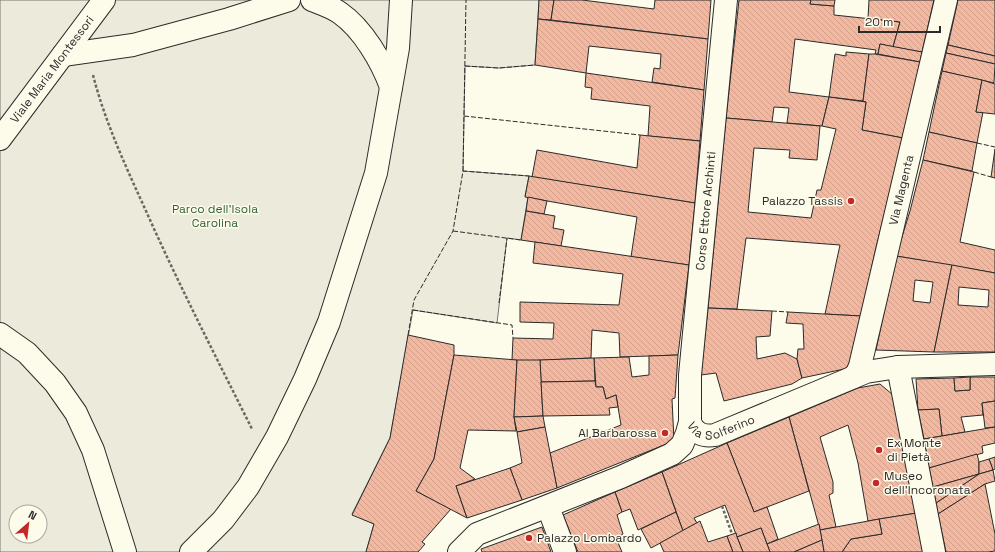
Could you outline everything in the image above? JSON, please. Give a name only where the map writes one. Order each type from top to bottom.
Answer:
[{"type":"street","name":"Viale Maria Montessori","points":[[0,139],[104,0]]},
{"type":"street","points":[[63,55],[133,45],[229,19],[289,0]]},
{"type":"street","points":[[312,0],[328,6],[342,14],[356,29],[374,52],[385,71],[391,87]]},
{"type":"street","points":[[191,552],[223,520],[248,487],[277,437],[305,379],[329,322],[376,173],[398,48],[401,0]]},
{"type":"street","name":"Corso Ettore Archinti","points":[[690,422],[690,375],[726,0]]},
{"type":"street","name":"Via Magenta","points":[[853,377],[857,373],[860,366],[946,0]]},
{"type":"street","points":[[0,334],[27,352],[55,383],[76,413],[93,450],[125,552]]},
{"type":"street","name":"Via Solferino","points":[[690,422],[692,427],[699,434],[710,436],[866,372],[898,367],[995,364]]},
{"type":"street","points":[[898,367],[934,552]]},
{"type":"street","name":"Via Solferino","points":[[459,552],[477,534],[548,507],[672,454],[682,444],[688,433],[690,422]]},
{"type":"street","points":[[548,507],[565,552]]},
{"type":"path","points":[[88,51],[97,91],[117,147],[166,257],[266,456]]},
{"type":"path","points":[[722,506],[732,534]]},
{"type":"green space","name":"Parco dell'Isola Carolina","points":[[0,0],[539,0],[535,65],[499,68],[465,66],[463,171],[529,176],[525,196],[528,197],[521,240],[507,238],[497,323],[413,310],[390,438],[352,514],[374,524],[366,552],[0,552]]},
{"type":"building","points":[[539,0],[554,0],[551,20],[538,19]]},
{"type":"building","points":[[554,0],[582,0],[654,9],[655,0],[711,0],[708,39],[551,20]]},
{"type":"building","points":[[739,0],[811,0],[810,4],[834,6],[834,15],[900,22],[893,47],[880,44],[878,54],[875,54],[876,50],[795,39],[789,92],[829,97],[822,126],[787,123],[789,108],[774,107],[772,122],[726,118]]},
{"type":"building","points":[[811,0],[835,0],[834,6],[810,4]]},
{"type":"building","points":[[869,0],[934,0],[922,52],[893,47],[900,22],[868,18]]},
{"type":"building","points":[[958,0],[995,0],[995,56],[948,45]]},
{"type":"building","points":[[538,19],[708,39],[704,90],[652,82],[654,68],[660,69],[661,54],[589,46],[586,73],[535,65]]},
{"type":"building","points":[[880,44],[922,52],[920,62],[878,54]]},
{"type":"building","points":[[948,45],[995,56],[995,64],[946,53]]},
{"type":"building","points":[[846,52],[869,54],[863,101],[829,97],[835,54],[846,56]]},
{"type":"building","points":[[946,53],[995,64],[994,83],[942,71]]},
{"type":"building","points":[[869,54],[920,62],[903,138],[862,130],[866,102],[863,101]]},
{"type":"building","points":[[942,71],[982,80],[976,112],[983,112],[977,143],[929,132]]},
{"type":"building","points":[[586,73],[704,90],[700,141],[648,136],[650,106],[591,99],[592,88],[585,87]]},
{"type":"building","points":[[982,80],[995,84],[995,114],[976,112]]},
{"type":"building","name":"Palazzo Tassis","points":[[829,97],[866,102],[862,130],[903,138],[861,316],[825,314],[840,245],[746,238],[737,309],[708,308],[726,118],[820,126],[817,160],[789,158],[790,150],[754,148],[748,212],[811,218],[817,190],[821,190],[836,129],[822,126]]},
{"type":"building","points":[[929,132],[977,143],[972,171],[923,160]]},
{"type":"building","points":[[640,135],[700,141],[695,203],[532,177],[537,150],[637,168]]},
{"type":"building","points":[[995,149],[995,178],[991,177]]},
{"type":"building","points":[[923,160],[974,172],[960,242],[995,250],[995,273],[896,256],[910,211]]},
{"type":"building","points":[[529,176],[695,203],[689,265],[631,257],[637,217],[525,197]]},
{"type":"building","points":[[528,197],[547,201],[544,214],[526,211]]},
{"type":"building","points":[[526,211],[555,216],[553,228],[564,230],[561,246],[521,240]]},
{"type":"building","points":[[535,242],[689,265],[678,355],[620,357],[619,333],[592,330],[591,358],[524,361],[512,360],[513,338],[553,339],[554,323],[520,322],[520,302],[619,305],[623,274],[533,263]]},
{"type":"building","points":[[896,256],[952,265],[934,352],[876,350]],"holes":[[[915,280],[933,282],[930,303],[913,301]]]},
{"type":"building","points":[[952,265],[995,273],[995,352],[934,352]],"holes":[[[959,287],[989,290],[988,307],[958,305]]]},
{"type":"building","points":[[708,308],[772,311],[770,336],[756,337],[757,359],[785,353],[797,359],[802,378],[792,384],[724,401],[716,373],[701,375]]},
{"type":"building","points":[[788,312],[861,316],[849,368],[802,378],[797,359],[798,349],[804,349],[803,324],[786,323]]},
{"type":"building","points":[[408,335],[454,345],[454,355],[434,459],[416,491],[451,509],[422,542],[425,544],[418,552],[366,552],[374,524],[352,515],[390,438]]},
{"type":"building","points":[[454,355],[517,360],[514,417],[516,431],[468,430],[460,468],[475,479],[456,486],[467,518],[416,491],[434,459]]},
{"type":"building","points":[[678,355],[675,398],[672,399],[674,441],[557,488],[550,453],[621,425],[616,395],[606,399],[603,387],[596,387],[594,358],[629,357],[632,377],[649,375],[649,356]]},
{"type":"building","points":[[594,358],[595,381],[541,382],[540,360]]},
{"type":"building","points":[[517,360],[540,360],[543,416],[514,417]]},
{"type":"building","points":[[970,377],[995,377],[995,401],[982,403],[983,415],[961,417],[965,432],[942,436],[939,409],[918,410],[916,379],[954,378],[955,391],[970,390]]},
{"type":"building","points":[[970,377],[970,390],[955,391],[954,378]]},
{"type":"building","points":[[595,381],[596,387],[603,387],[606,399],[616,395],[618,407],[609,408],[610,415],[543,416],[541,382]]},
{"type":"building","name":"Ex Monte di Pietà","points":[[880,384],[893,395],[917,513],[868,521],[858,463],[848,425],[820,437],[833,482],[833,493],[829,495],[836,527],[820,530],[789,417],[858,388]]},
{"type":"building","points":[[995,401],[995,427],[985,428],[982,403]]},
{"type":"building","points":[[939,409],[942,436],[924,439],[918,410]]},
{"type":"building","points":[[543,416],[545,427],[517,432],[514,417]]},
{"type":"building","points":[[789,417],[809,491],[754,512],[727,443]]},
{"type":"building","points":[[545,427],[557,488],[522,500],[510,468],[522,463],[517,432]]},
{"type":"building","points":[[995,427],[995,443],[982,446],[983,453],[929,468],[924,439]]},
{"type":"building","points":[[727,443],[754,512],[767,507],[778,539],[767,544],[761,528],[737,537],[725,505],[694,518],[697,523],[683,531],[662,472]]},
{"type":"building","points":[[977,454],[979,474],[933,487],[929,468]]},
{"type":"building","points":[[995,457],[995,469],[993,470],[989,459]]},
{"type":"building","points":[[989,459],[993,470],[979,474],[979,462]]},
{"type":"building","points":[[510,468],[522,500],[467,518],[456,486]]},
{"type":"building","points":[[993,470],[995,481],[985,484],[938,514],[936,503],[979,474]]},
{"type":"building","points":[[662,472],[676,512],[638,530],[630,509],[622,512],[615,492]]},
{"type":"building","points":[[979,474],[936,503],[933,487]]},
{"type":"building","points":[[985,484],[995,534],[995,551],[946,552],[938,514]]},
{"type":"building","points":[[615,492],[622,512],[617,515],[623,534],[616,538],[622,552],[578,552],[563,515]]},
{"type":"building","points":[[676,512],[683,531],[651,548],[641,529]]},
{"type":"building","points":[[917,513],[925,552],[842,552],[851,539],[882,534],[879,519]]},
{"type":"building","points":[[879,519],[882,534],[851,539],[842,552],[824,552],[820,530]]},
{"type":"building","points":[[700,521],[708,542],[727,536],[733,552],[664,552],[660,543]]},
{"type":"building","points":[[819,524],[822,540],[794,552],[770,552],[767,544]]},
{"type":"building","name":"Palazzo Lombardo","points":[[542,527],[551,552],[482,552],[481,549]]},
{"type":"building","points":[[761,528],[770,552],[743,552],[737,537]]},
{"type":"building","points":[[736,533],[743,552],[733,552],[727,536]]},
{"type":"building","points":[[822,540],[824,552],[794,552]]},
{"type":"fence","points":[[463,171],[466,0]]},
{"type":"fence","points":[[465,66],[499,68],[535,65]]},
{"type":"fence","points":[[464,116],[640,135]]},
{"type":"fence","points":[[977,143],[995,147]]},
{"type":"fence","points":[[408,335],[414,300],[453,231],[463,171],[529,176]]},
{"type":"fence","points":[[974,172],[991,177]]},
{"type":"fence","points":[[453,231],[521,240]]},
{"type":"fence","points":[[499,303],[507,238]]},
{"type":"fence","points":[[413,310],[512,325],[513,338]]},
{"type":"fence","points":[[772,311],[788,312]]},
{"type":"place","name":"Palazzo Tassis","points":[[851,201]]},
{"type":"place","name":"Al Barbarossa","points":[[665,433]]},
{"type":"place","name":"Ex Monte di Pietà","points":[[879,450]]},
{"type":"place","name":"Museo dell'Incoronata","points":[[876,483]]},
{"type":"place","name":"Palazzo Lombardo","points":[[529,538]]}]
